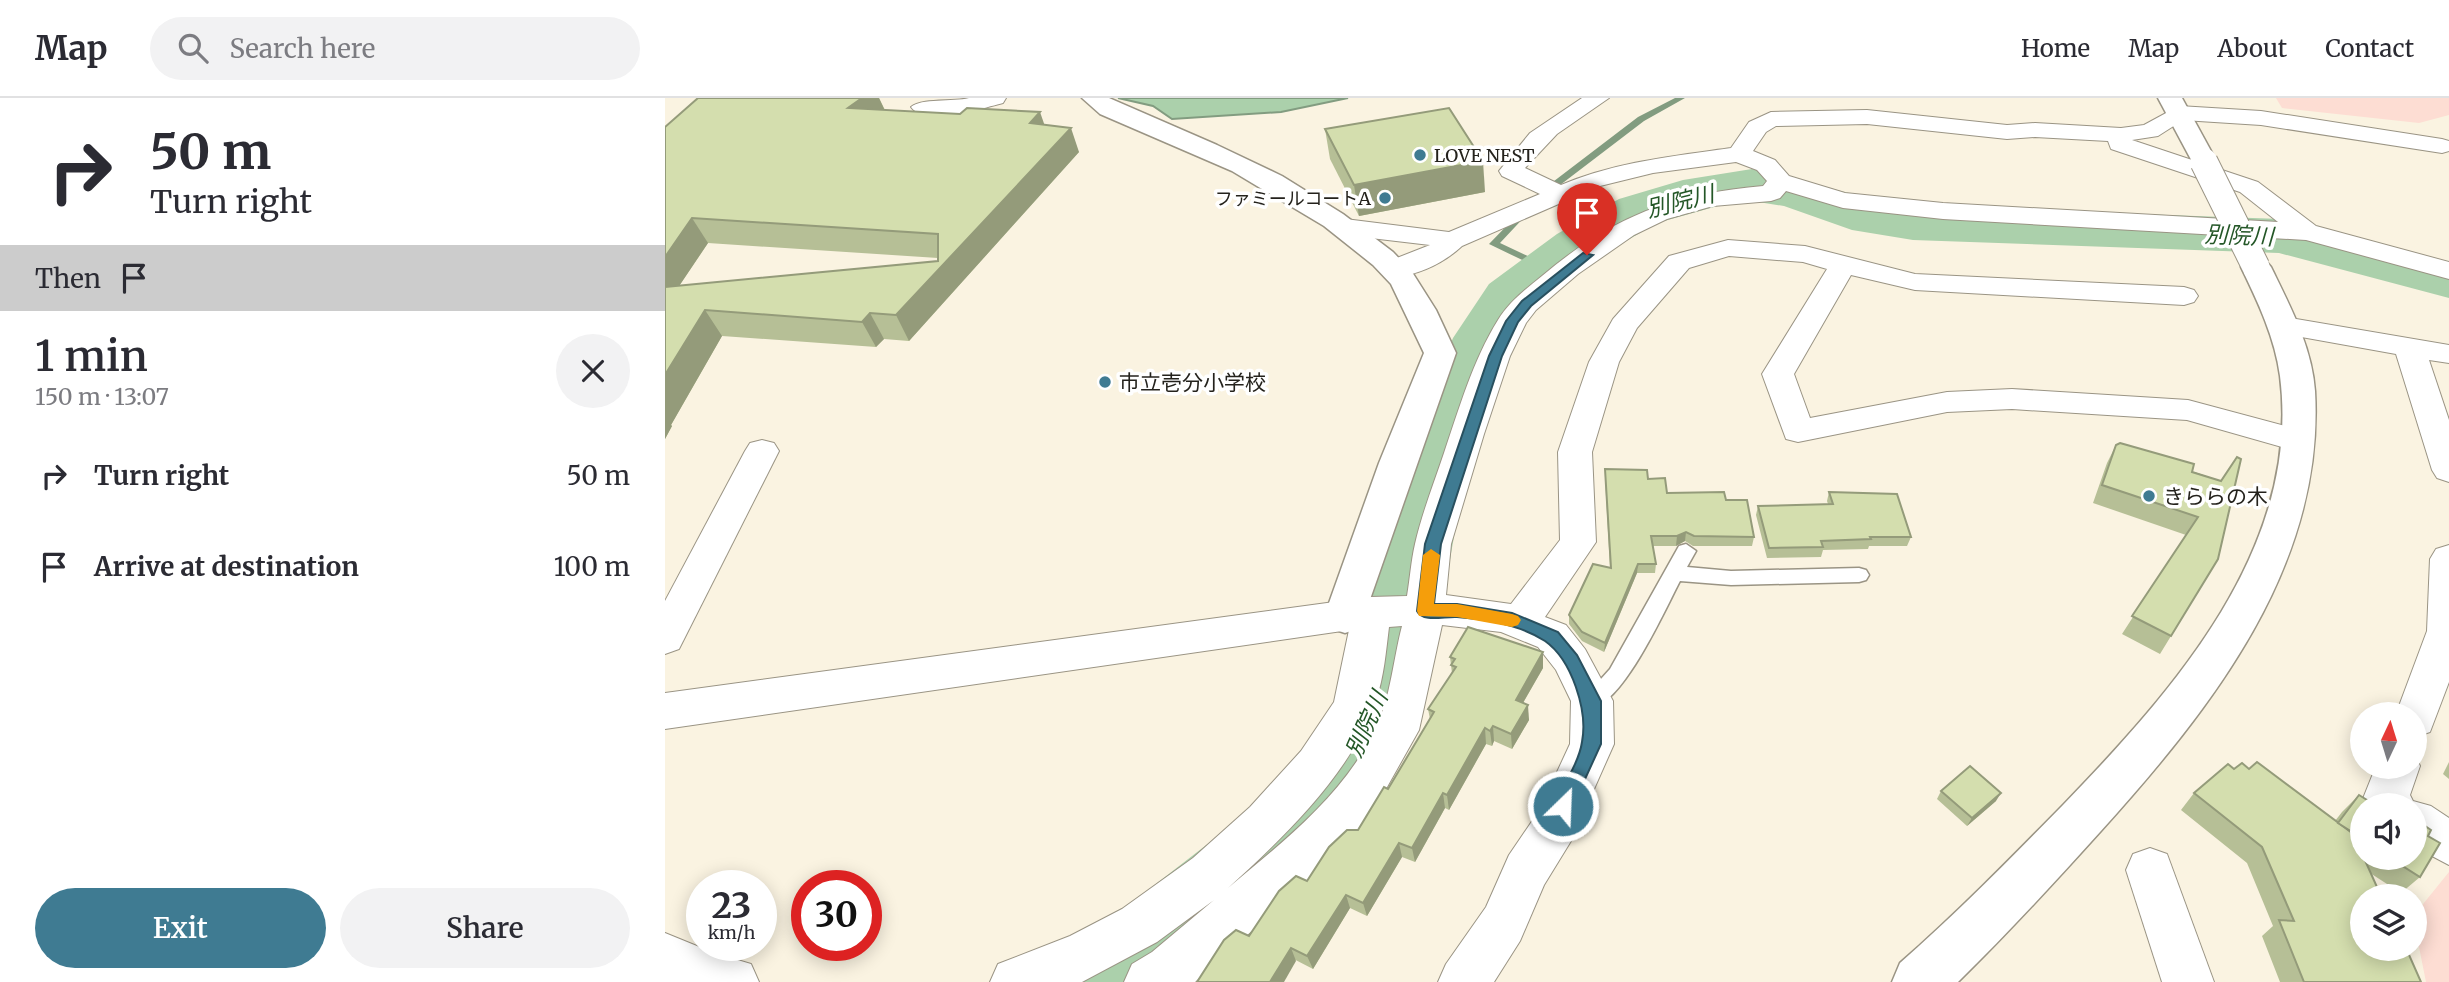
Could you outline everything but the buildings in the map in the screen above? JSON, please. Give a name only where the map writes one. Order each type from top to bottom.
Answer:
[{"type":"street","points":[[922,107],[957,108],[995,98]]},
{"type":"street","points":[[1016,982],[1088,954],[1156,915],[1258,828],[1331,743],[1354,705],[1364,614],[1397,463],[1440,353],[1421,308],[1394,269],[1345,227],[1299,195],[1244,166],[1108,109],[1094,98]]},
{"type":"street","points":[[1559,193],[1511,171],[1523,152],[1575,111],[1598,98]]},
{"type":"street","points":[[1739,154],[1757,127],[1771,119],[1867,117],[2007,132],[2035,130],[2120,135],[2150,131],[2175,106]]},
{"type":"street","points":[[2175,106],[2442,146]]},
{"type":"street","points":[[1919,982],[1964,942],[2139,757],[2218,656],[2267,570],[2294,475],[2298,390],[2284,326],[2175,106]]},
{"type":"street","points":[[2120,135],[2119,144],[2249,187],[2307,232]]},
{"type":"street","points":[[1394,269],[1436,255],[1452,240],[1517,215],[1559,193],[1591,181],[1653,166],[1739,154],[1766,165],[1780,181],[1843,200],[1901,208],[2307,232],[2449,271]]},
{"type":"street","points":[[1150,982],[1170,970],[1330,831],[1366,782],[1398,730],[1423,611],[1433,544],[1467,434],[1495,356],[1512,321],[1526,303],[1568,268],[1613,237],[1658,213],[1712,198],[1771,194],[1780,181]]},
{"type":"street","points":[[1345,227],[1452,240]]},
{"type":"street","points":[[1518,623],[1578,542],[1575,452],[1604,362],[1624,326],[1679,262],[1728,248],[1805,254],[1915,282],[2184,296]]},
{"type":"street","points":[[1843,265],[1778,374],[1798,431],[1947,402],[2012,398],[2189,410],[2296,440]]},
{"type":"street","points":[[2284,326],[2449,354]]},
{"type":"street","points":[[2409,347],[2449,470]]},
{"type":"street","points":[[665,638],[762,451]]},
{"type":"street","points":[[2421,702],[2447,631],[2449,559]]},
{"type":"street","points":[[665,711],[1364,614],[1457,610],[1506,618],[1552,636],[1571,660],[1591,701],[1592,744],[1555,826],[1527,871],[1503,925],[1464,982]]},
{"type":"street","points":[[2427,829],[2449,844]]},
{"type":"street","points":[[2150,870],[2188,982]]},
{"type":"street","points":[[665,958],[719,981]]},
{"type":"lane","points":[[1591,701],[1618,675],[1686,551]]},
{"type":"lane","points":[[1674,573],[1731,578],[1859,575]]},
{"type":"shaded area","points":[[1118,98],[1348,98],[1281,112],[1172,119],[1153,106]]},
{"type":"shaded area","points":[[2276,98],[2449,98],[2449,115],[2419,123],[2282,108]]},
{"type":"shaded area","points":[[2449,872],[2449,982],[2426,982],[2422,961],[2427,961],[2427,899]]},
{"type":"waterway","points":[[1544,193],[1641,119],[1681,98]]},
{"type":"waterway","name":"別院川","points":[[1093,982],[1167,940],[1301,829],[1350,764],[1381,701],[1424,497],[1485,338],[1510,297],[1577,246],[1638,211],[1683,196],[1732,186],[1752,185],[1794,192],[1871,218],[1913,223],[2281,236],[2449,280]]},
{"type":"waterway","points":[[1526,211],[1494,244],[1550,270]]},
{"type":"slow traffic","points":[[1431,555],[1425,611],[1457,610],[1512,620]]},
{"type":"place","name":"LOVE NEST","points":[[1420,155]]},
{"type":"place","name":"ファミールコートA","points":[[1385,198]]},
{"type":"place","name":"市立壱分小学校","points":[[1105,382]]},
{"type":"place","name":"きららの木","points":[[2149,496]]},
{"type":"route","points":[[1563,806],[1592,744],[1591,701],[1571,660],[1552,636],[1506,618],[1457,610],[1425,611],[1433,544],[1467,434],[1495,356],[1512,321],[1526,303],[1587,255]]}]
